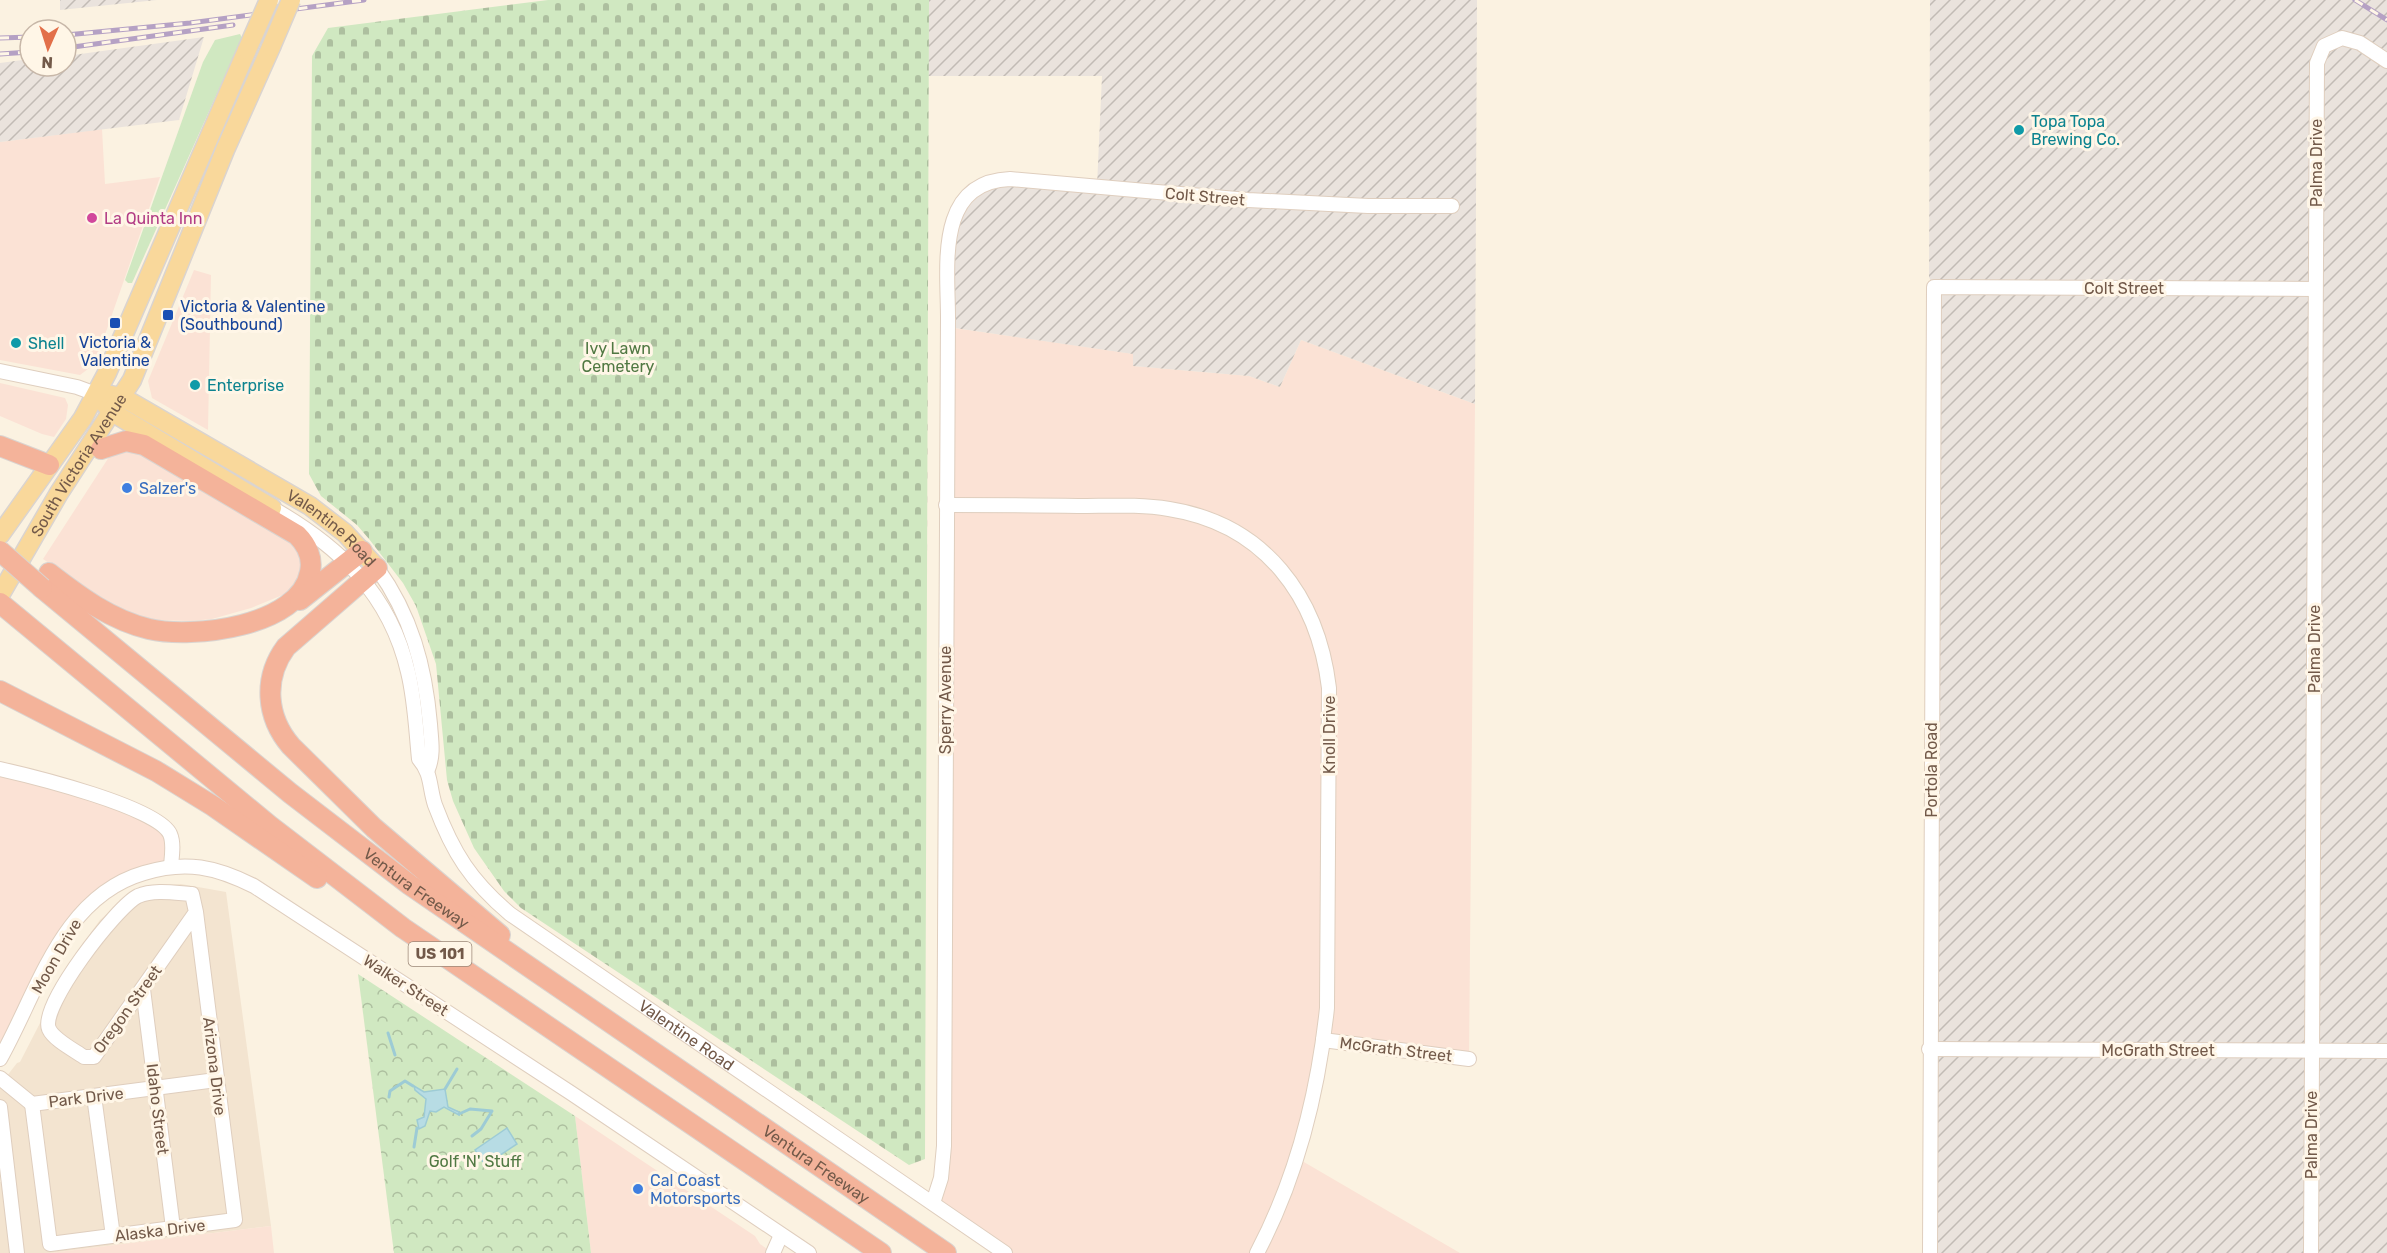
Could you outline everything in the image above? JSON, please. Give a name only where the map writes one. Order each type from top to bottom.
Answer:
[{"type":"highway","points":[[101,449],[126,441],[144,445],[297,535],[310,555],[310,573],[300,592],[283,607]]},
{"type":"highway","points":[[0,446],[49,465]]},
{"type":"highway","points":[[1,547],[46,581],[113,616],[151,630],[191,632],[221,630],[254,621],[305,598],[355,557]]},
{"type":"highway","points":[[369,574],[292,640],[281,654],[273,670],[270,688],[271,706],[276,724],[285,739],[374,828],[499,934],[524,966]]},
{"type":"highway","name":"Ventura Freeway","points":[[46,581],[298,800],[410,885],[524,966],[946,1253]]},
{"type":"highway","name":"US 101","points":[[0,603],[308,857],[478,981],[880,1253]]},
{"type":"highway","points":[[0,691],[85,733],[184,788],[290,861],[478,981]]},
{"type":"main road","name":"South Victoria Avenue","points":[[1,547],[49,465],[83,418],[96,394],[269,0]]},
{"type":"main road","name":"South Victoria Avenue","points":[[0,595],[132,380],[225,150],[291,0]]},
{"type":"main road","name":"Valentine Road","points":[[96,394],[294,497],[326,518],[369,574]]},
{"type":"main road","name":"Valentine Road","points":[[117,405],[171,446],[272,508]]},
{"type":"main road","points":[[37,533],[67,499],[101,449],[110,442],[127,438],[171,446]]},
{"type":"main road","points":[[224,477],[237,475],[278,499],[294,497]]},
{"type":"street","name":"Palma Drive","points":[[2311,1253],[2317,63],[2324,46],[2337,39],[2348,38],[2387,61]]},
{"type":"street","name":"Colt Street","points":[[965,199],[980,187],[1010,179],[1259,201],[1452,206]]},
{"type":"street","name":"Sperry Avenue","points":[[933,1203],[941,1178],[944,1146],[949,237],[954,215],[965,199]]},
{"type":"street","name":"Colt Street","points":[[1934,287],[2315,289]]},
{"type":"street","name":"Portola Road","points":[[1930,1253],[1929,1049],[1934,287]]},
{"type":"street","points":[[0,371],[96,394]]},
{"type":"street","name":"Knoll Drive","points":[[946,505],[1139,506],[1194,514],[1225,527],[1252,543],[1297,591],[1319,635],[1329,688],[1328,970],[1323,1040],[1307,1123],[1299,1151],[1277,1212],[1257,1253]]},
{"type":"street","name":"Valentine Road","points":[[272,508],[355,557]]},
{"type":"street","name":"Valentine Road","points":[[369,574],[404,657],[412,695],[419,759],[428,769],[434,802],[454,852],[489,896],[520,921],[1005,1253]]},
{"type":"street","points":[[0,769],[82,790],[156,820],[169,832],[173,849],[171,865]]},
{"type":"street","name":"Moon Drive","points":[[0,1059],[60,942],[82,911],[119,882],[171,865]]},
{"type":"street","name":"Walker Street","points":[[171,865],[200,867],[227,873],[254,886],[561,1086],[809,1253]]},
{"type":"street","name":"Oregon Street","points":[[146,893],[192,894],[196,912],[143,989],[90,1059],[52,1034],[47,1024],[50,1010],[89,947],[130,900],[146,893]]},
{"type":"street","name":"Arizona Drive","points":[[196,912],[235,1220]]},
{"type":"street","name":"Idaho Street","points":[[143,989],[174,1228]]},
{"type":"street","name":"McGrath Street","points":[[1323,1040],[1469,1059]]},
{"type":"street","name":"McGrath Street","points":[[1929,1049],[2387,1050]]},
{"type":"street","name":"Park Drive","points":[[0,1078],[32,1104],[216,1080]]},
{"type":"street","points":[[94,1096],[112,1236]]},
{"type":"street","name":"Alaska Drive","points":[[32,1104],[50,1244],[235,1220]]},
{"type":"street","points":[[0,1107],[17,1253]]},
{"type":"street","points":[[773,1253],[781,1235]]},
{"type":"shaded area","points":[[60,0],[157,0],[60,10]]},
{"type":"shaded area","points":[[929,0],[1477,0],[1475,404],[1301,340],[1280,387],[1249,376],[1133,366],[1133,354],[948,327],[952,221],[988,183],[1097,186],[1102,76],[928,76]]},
{"type":"shaded area","points":[[1930,0],[2387,0],[2387,1253],[1930,1253],[1934,288],[1929,277]]},
{"type":"shaded area","points":[[204,37],[179,120],[0,142],[0,63],[18,61],[18,78],[78,78],[78,54]]},
{"type":"shaded area","points":[[102,129],[105,184],[160,177],[100,349],[92,366],[80,375],[0,360],[0,142]]},
{"type":"shaded area","points":[[194,270],[211,275],[208,430],[152,398],[148,381]]},
{"type":"shaded area","points":[[948,327],[1134,354],[1134,366],[1249,376],[1280,387],[1301,340],[1475,404],[1469,1059],[1324,1040],[1297,1158],[1460,1253],[1005,1253],[933,1203],[938,1191]]},
{"type":"shaded area","points":[[0,383],[65,398],[68,405],[66,419],[54,437],[0,416]]},
{"type":"shaded area","points":[[130,450],[145,454],[291,541],[297,548],[303,568],[298,580],[285,594],[251,608],[212,619],[156,620],[118,610],[43,559],[109,457]]},
{"type":"shaded area","points":[[0,769],[67,786],[169,832],[171,865],[155,869],[82,911],[0,1059]]},
{"type":"shaded area","points":[[181,884],[226,892],[271,1226],[50,1253],[0,1253],[0,1182],[6,1182],[0,1138],[0,1085],[20,1062],[76,953],[100,920],[123,900],[155,886]]},
{"type":"shaded area","points":[[575,1116],[755,1236],[760,1244],[773,1253],[591,1253]]},
{"type":"shaded area","points":[[271,1226],[274,1253],[50,1253]]},
{"type":"green space","name":"Ivy Lawn Cemetery","points":[[548,0],[929,0],[925,1159],[909,1165],[521,908],[504,891],[474,848],[453,801],[447,780],[436,664],[416,606],[403,583],[369,539],[357,525],[321,496],[309,474],[312,56],[328,28]]},
{"type":"green space","points":[[240,34],[242,38],[132,283],[128,283],[125,280],[203,62],[215,40]]},
{"type":"green space","name":"Golf 'N' Stuff","points":[[358,974],[575,1116],[591,1253],[394,1253]]},
{"type":"water","points":[[414,1086],[424,1092],[445,1089],[448,1107],[459,1112],[459,1115],[444,1107],[436,1112],[430,1111],[425,1126],[419,1129],[417,1120],[424,1117],[426,1099],[415,1090]]},
{"type":"water","points":[[507,1128],[517,1144],[485,1165],[475,1150]]},
{"type":"waterway","points":[[388,1033],[395,1055]]},
{"type":"waterway","points":[[445,1089],[457,1069]]},
{"type":"waterway","points":[[389,1097],[390,1091],[405,1081],[413,1086]]},
{"type":"waterway","points":[[459,1114],[470,1109],[492,1111],[481,1129],[472,1136]]},
{"type":"waterway","points":[[414,1147],[417,1128]]},
{"type":"railway","points":[[78,34],[190,23],[364,0]]},
{"type":"railway","points":[[2355,0],[2387,20]]},
{"type":"railway","points":[[78,46],[233,25]]},
{"type":"railway","points":[[0,38],[18,37]]},
{"type":"railway","points":[[0,54],[18,53]]},
{"type":"place","name":"Topa Topa Brewing Co.","points":[[2019,130]]},
{"type":"place","name":"La Quinta Inn","points":[[92,218]]},
{"type":"place","name":"Victoria & Valentine (Southbound)","points":[[168,315]]},
{"type":"place","name":"Victoria & Valentine","points":[[115,323]]},
{"type":"place","name":"Shell","points":[[16,343]]},
{"type":"place","name":"Enterprise","points":[[195,385]]},
{"type":"place","name":"Salzer's","points":[[127,488]]},
{"type":"place","name":"Cal Coast Motorsports","points":[[638,1189]]}]
